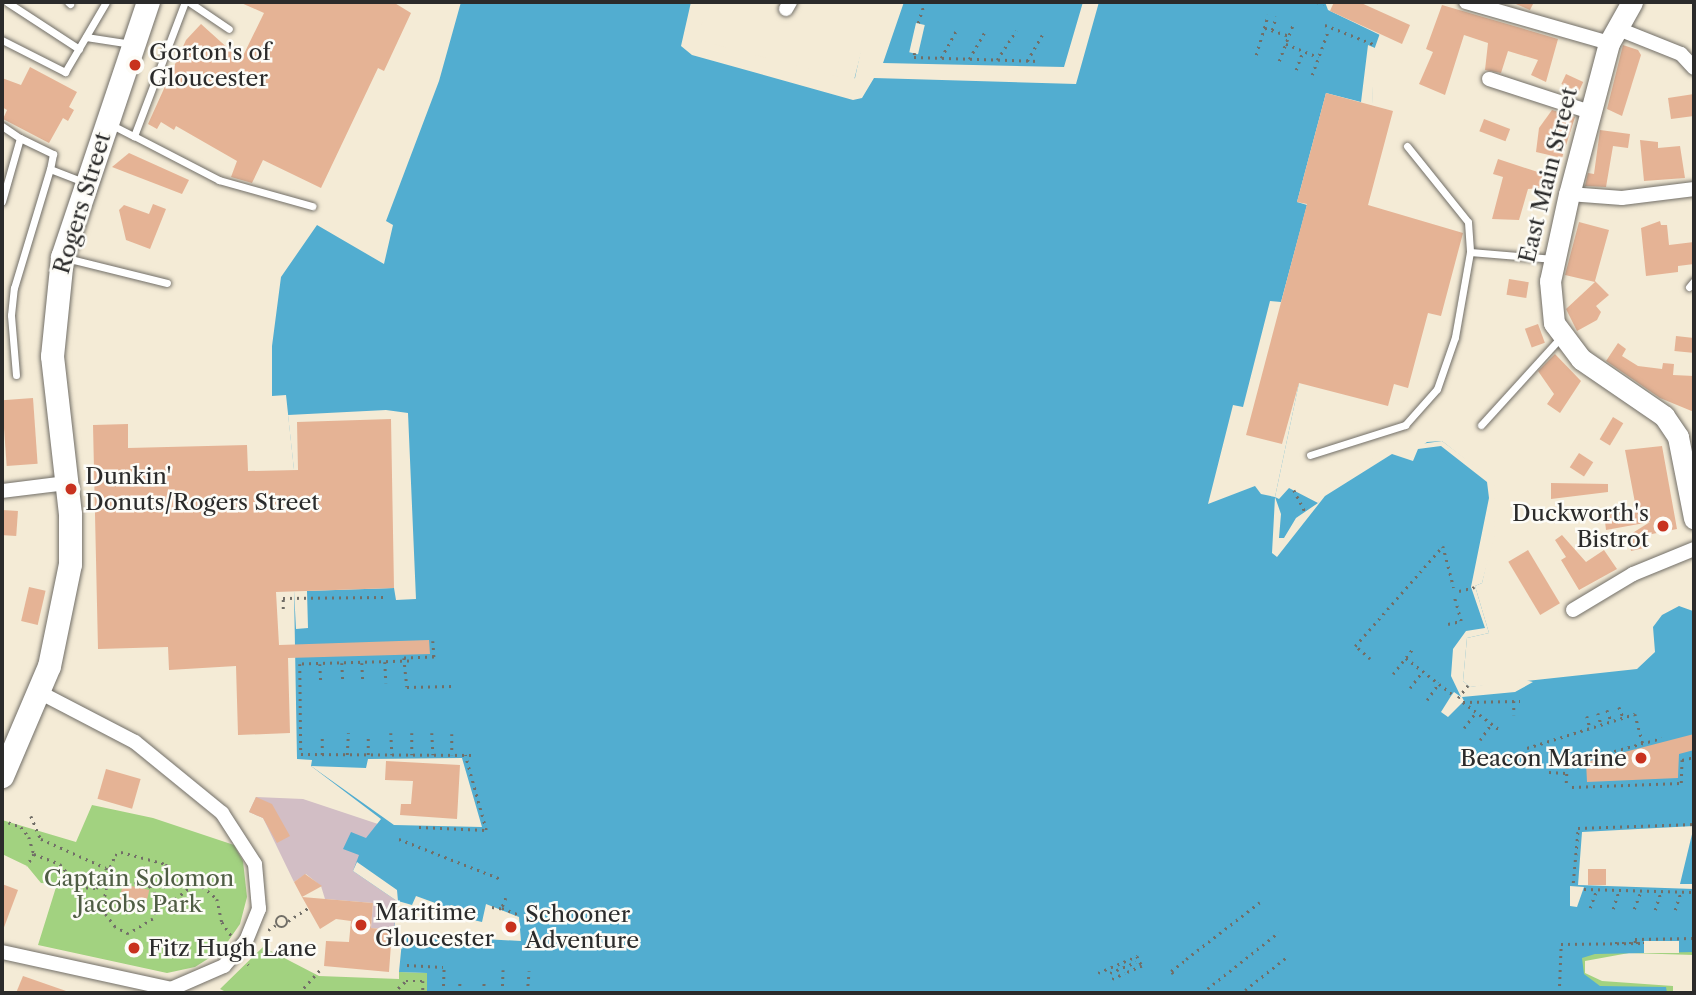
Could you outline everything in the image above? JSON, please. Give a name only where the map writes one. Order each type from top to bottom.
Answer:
[{"type":"main road","name":"Rogers Street","points":[[2,776],[39,692],[58,633],[70,564],[66,483],[52,356],[62,257],[148,2]]},
{"type":"main road","name":"East Main Street","points":[[1632,2],[1613,35],[1569,194],[1550,281],[1554,323],[1581,359],[1664,416],[1686,435],[1694,518]]},
{"type":"street","points":[[1466,2],[1613,35],[1681,54],[1694,68]]},
{"type":"street","points":[[1489,79],[1590,112]]},
{"type":"street","points":[[1569,194],[1622,198],[1694,189]]},
{"type":"street","points":[[2,491],[66,483]]},
{"type":"street","points":[[1573,610],[1633,574],[1694,549]]},
{"type":"street","points":[[2,952],[171,989],[224,966],[246,941],[259,908],[255,864],[222,813],[135,742],[39,692]]},
{"type":"lane","points":[[6,2],[79,49]]},
{"type":"lane","points":[[2,40],[65,72],[106,2]]},
{"type":"lane","points":[[134,136],[187,2],[229,29]]},
{"type":"lane","points":[[86,37],[133,44]]},
{"type":"lane","points":[[106,122],[219,180],[312,206]]},
{"type":"lane","points":[[2,126],[53,154],[11,305],[16,375]]},
{"type":"lane","points":[[2,198],[20,138]]},
{"type":"lane","points":[[1310,455],[1405,425],[1437,389],[1455,337],[1470,252],[1468,222],[1407,146]]},
{"type":"lane","points":[[50,169],[86,183]]},
{"type":"lane","points":[[1470,252],[1555,260]]},
{"type":"lane","points":[[62,257],[167,283]]},
{"type":"lane","points":[[2,303],[11,305]]},
{"type":"lane","points":[[1481,425],[1562,337]]},
{"type":"path","points":[[918,23],[925,2]]},
{"type":"path","points":[[1256,55],[1268,15]]},
{"type":"path","points":[[1272,30],[1276,17]]},
{"type":"path","points":[[1279,61],[1293,23]]},
{"type":"path","points":[[1264,28],[1289,36]]},
{"type":"path","points":[[1312,75],[1327,28],[1376,45]]},
{"type":"path","points":[[941,58],[957,29]]},
{"type":"path","points":[[969,59],[986,30]]},
{"type":"path","points":[[997,60],[1016,31]]},
{"type":"path","points":[[1027,61],[1044,31]]},
{"type":"path","points":[[1285,44],[1318,57]]},
{"type":"path","points":[[1296,70],[1303,51]]},
{"type":"path","points":[[915,53],[914,57],[1039,61]]},
{"type":"path","points":[[1294,491],[1306,514]]},
{"type":"path","points":[[1370,659],[1355,646],[1443,546],[1454,588]]},
{"type":"path","points":[[1459,591],[1475,587]]},
{"type":"path","points":[[1448,624],[1461,621],[1454,596]]},
{"type":"path","points":[[284,609],[283,598],[383,597]]},
{"type":"path","points":[[433,641],[434,657],[404,658],[407,662],[407,687],[453,686]]},
{"type":"path","points":[[1394,674],[1414,648]]},
{"type":"path","points":[[1406,658],[1452,694]]},
{"type":"path","points":[[385,662],[386,684]]},
{"type":"path","points":[[407,662],[300,664],[299,754],[475,755]]},
{"type":"path","points":[[342,663],[343,681]]},
{"type":"path","points":[[362,663],[363,683]]},
{"type":"path","points":[[320,664],[321,681]]},
{"type":"path","points":[[1410,688],[1423,671]]},
{"type":"path","points":[[1427,700],[1438,683]]},
{"type":"path","points":[[1458,698],[1468,685]]},
{"type":"path","points":[[1514,701],[1514,715]]},
{"type":"path","points":[[1500,730],[1463,702],[1520,701]]},
{"type":"path","points":[[1619,707],[1623,717]]},
{"type":"path","points":[[1607,710],[1611,721]]},
{"type":"path","points":[[1464,728],[1476,712]]},
{"type":"path","points":[[1598,713],[1601,724]]},
{"type":"path","points":[[1527,748],[1635,714],[1643,743]]},
{"type":"path","points":[[1587,716],[1590,728]]},
{"type":"path","points":[[1480,740],[1492,723]]},
{"type":"path","points":[[348,733],[348,755]]},
{"type":"path","points":[[391,733],[392,755]]},
{"type":"path","points":[[412,733],[412,755]]},
{"type":"path","points":[[432,733],[432,755]]},
{"type":"path","points":[[322,734],[322,755]]},
{"type":"path","points":[[368,734],[368,755]]},
{"type":"path","points":[[452,734],[452,755]]},
{"type":"path","points":[[1566,783],[1567,764],[1662,738]]},
{"type":"path","points":[[419,827],[486,830],[465,755]]},
{"type":"path","points":[[1572,787],[1681,783],[1682,760],[1694,757]]},
{"type":"path","points":[[1549,772],[1566,773]]},
{"type":"path","points":[[31,816],[41,839],[109,871],[114,877],[150,886],[160,901]]},
{"type":"path","points":[[2,820],[21,827],[34,854],[60,864],[79,887],[106,884],[114,877]]},
{"type":"path","points":[[1573,884],[1578,828],[1694,824]]},
{"type":"path","points":[[391,836],[501,879]]},
{"type":"path","points":[[399,839],[410,843]]},
{"type":"path","points":[[1694,839],[1694,884]]},
{"type":"path","points":[[121,852],[166,864],[169,873],[153,919],[128,934],[115,927],[102,910],[109,871],[115,855],[121,852]]},
{"type":"path","points":[[27,866],[34,854]]},
{"type":"path","points":[[160,901],[175,899],[197,882],[216,899],[232,937]]},
{"type":"path","points":[[1584,889],[1694,892]]},
{"type":"path","points":[[1590,908],[1597,889]]},
{"type":"path","points":[[1613,908],[1619,890]]},
{"type":"path","points":[[1634,909],[1641,891]]},
{"type":"path","points":[[1655,910],[1661,891]]},
{"type":"path","points":[[1675,910],[1681,892]]},
{"type":"path","points":[[506,898],[502,908],[519,915]]},
{"type":"path","points":[[1173,974],[1171,971],[1260,902]]},
{"type":"path","points":[[492,906],[512,912]]},
{"type":"path","points":[[276,925],[285,928],[288,921],[308,908]]},
{"type":"path","points":[[268,930],[276,925],[280,916],[288,921]]},
{"type":"path","points":[[1202,993],[1279,932]]},
{"type":"path","points":[[1635,943],[1635,939],[1694,939]]},
{"type":"path","points":[[1559,993],[1561,944],[1644,943],[1635,943],[1615,943]]},
{"type":"path","points":[[1186,960],[1193,954]]},
{"type":"path","points":[[1098,973],[1137,956],[1142,966],[1112,979]]},
{"type":"path","points":[[1245,990],[1288,956]]},
{"type":"path","points":[[1110,973],[1136,962]]},
{"type":"path","points":[[400,964],[444,966],[443,993]]},
{"type":"path","points":[[407,965],[413,965]]},
{"type":"path","points":[[1126,973],[1134,969]]},
{"type":"path","points":[[300,992],[320,970]]},
{"type":"path","points":[[502,993],[503,970]]},
{"type":"path","points":[[527,993],[529,971]]},
{"type":"path","points":[[459,993],[460,980]]},
{"type":"path","points":[[393,993],[406,981],[423,982],[423,993]]},
{"type":"path","points":[[483,993],[484,982]]},
{"type":"shaded area","points":[[256,797],[303,799],[378,824],[359,855],[398,901],[394,930],[371,928],[373,903],[325,899],[321,886],[306,874],[294,882],[263,818],[249,812]]},
{"type":"green space","name":"Captain Solomon Jacobs Park","points":[[92,805],[153,818],[234,845],[243,861],[247,897],[240,924],[222,950],[195,967],[167,973],[38,945],[57,884],[41,883],[27,866],[2,854],[2,820],[76,842]]},
{"type":"green space","points":[[1694,941],[1694,955],[1629,953],[1585,961],[1585,973],[1602,981],[1673,986],[1673,993],[1600,991],[1569,960],[1574,951]]},
{"type":"green space","points":[[263,947],[319,976],[399,979],[399,972],[428,973],[427,993],[228,993],[220,989]]},
{"type":"water","points":[[461,2],[703,2],[694,42],[853,84],[874,2],[1391,2],[1373,53],[1372,105],[1299,383],[1275,497],[1279,499],[1289,488],[1318,503],[1323,492],[1391,452],[1409,455],[1427,442],[1442,441],[1489,478],[1489,552],[1482,583],[1475,586],[1489,633],[1467,638],[1463,681],[1470,687],[1637,669],[1655,652],[1653,627],[1662,615],[1679,606],[1693,611],[1694,952],[1595,954],[1582,958],[1584,974],[1600,986],[1666,987],[1667,993],[427,993],[427,973],[399,972],[402,941],[393,940],[397,901],[353,871],[359,855],[343,849],[351,832],[366,838],[381,819],[311,766],[312,760],[297,759],[294,591],[307,590],[286,395],[272,396],[272,346],[281,277],[317,225],[384,264],[393,225],[386,221],[439,81]]},
{"type":"pier","points":[[691,2],[707,2],[698,40],[851,80],[855,78],[871,2],[904,2],[883,63],[1064,67],[1083,2],[1099,2],[1076,84],[874,78],[862,98],[853,100],[692,55],[681,46]]},
{"type":"pier","points":[[1325,2],[1395,2],[1380,35],[1328,10]]},
{"type":"pier","points":[[916,23],[925,25],[918,54],[909,52]]},
{"type":"pier","points":[[1368,45],[1375,48],[1372,105],[1299,383],[1275,497],[1261,494],[1255,486],[1208,504],[1233,405],[1243,407],[1270,301],[1281,302],[1307,205],[1297,202],[1326,93],[1361,102]]},
{"type":"pier","points":[[386,410],[408,413],[416,599],[396,600],[394,588],[307,591],[308,628],[296,629],[294,591],[307,590],[288,415]]},
{"type":"pier","points":[[1442,441],[1494,480],[1495,534],[1482,583],[1475,586],[1489,633],[1467,638],[1463,681],[1470,687],[1521,679],[1533,682],[1515,692],[1462,697],[1464,701],[1448,717],[1441,712],[1454,692],[1461,697],[1451,676],[1453,649],[1466,631],[1485,628],[1471,587],[1489,498],[1487,482],[1441,446],[1418,449],[1413,461],[1392,454],[1325,496],[1277,557],[1272,553],[1275,497],[1281,514],[1279,538],[1284,538],[1296,518],[1318,503],[1320,491],[1389,449],[1408,451],[1413,445]]},
{"type":"pier","points":[[462,758],[482,827],[394,825],[311,766],[366,768],[368,759]]},
{"type":"pier","points":[[1694,826],[1680,884],[1694,884],[1694,889],[1578,885],[1582,832]]},
{"type":"pier","points":[[357,862],[397,890],[398,901],[412,905],[416,896],[449,908],[451,905],[468,910],[465,918],[482,922],[486,904],[519,917],[521,941],[394,934],[397,901],[353,871]]},
{"type":"pier","points":[[1570,886],[1584,887],[1577,907],[1570,906]]},
{"type":"pier","points":[[1644,941],[1679,941],[1679,953],[1644,953]]},
{"type":"building","points":[[239,2],[393,2],[411,13],[384,71],[378,68],[321,188],[263,160],[252,183],[231,177],[237,161],[176,126],[174,130],[161,122],[157,129],[148,124],[186,40],[201,24],[241,60],[264,13]]},
{"type":"building","points":[[1334,2],[1359,2],[1410,25],[1402,44],[1330,11]]},
{"type":"building","points":[[1511,2],[1534,2],[1530,10]]},
{"type":"building","points":[[1442,5],[1558,39],[1546,82],[1531,75],[1538,60],[1508,51],[1501,73],[1485,70],[1488,43],[1464,35],[1445,95],[1419,84],[1433,52],[1426,49]]},
{"type":"building","points":[[1623,45],[1638,50],[1641,55],[1622,116],[1607,109]]},
{"type":"building","points":[[30,67],[77,92],[69,107],[74,110],[68,121],[63,118],[49,143],[3,119],[7,110],[2,107],[2,78],[21,85]]},
{"type":"building","points":[[1566,74],[1583,82],[1579,92],[1561,84]]},
{"type":"building","points":[[1326,93],[1393,111],[1368,205],[1463,233],[1441,316],[1428,313],[1408,388],[1394,384],[1388,406],[1299,383],[1282,444],[1246,435],[1307,204],[1297,202]]},
{"type":"building","points":[[1694,94],[1694,116],[1671,119],[1668,98]]},
{"type":"building","points":[[1552,110],[1575,117],[1562,158],[1536,152],[1539,128]]},
{"type":"building","points":[[1484,119],[1510,129],[1505,141],[1479,131]]},
{"type":"building","points":[[1600,130],[1630,134],[1628,148],[1613,146],[1606,187],[1585,186],[1588,173],[1594,174]]},
{"type":"building","points":[[1640,140],[1658,142],[1658,148],[1680,146],[1685,178],[1644,181]]},
{"type":"building","points":[[129,153],[189,180],[182,194],[112,167]]},
{"type":"building","points":[[1498,159],[1544,174],[1539,188],[1528,189],[1519,220],[1492,219],[1503,177],[1493,174]]},
{"type":"building","points":[[153,204],[166,209],[150,249],[126,240],[119,210],[124,205],[149,214]]},
{"type":"building","points":[[1660,221],[1661,225],[1667,225],[1669,245],[1694,242],[1694,264],[1678,266],[1678,272],[1646,276],[1641,228]]},
{"type":"building","points":[[1579,222],[1609,230],[1595,281],[1609,295],[1596,306],[1601,312],[1597,320],[1577,331],[1566,309],[1595,282],[1565,275]]},
{"type":"building","points":[[1509,279],[1529,282],[1526,298],[1506,295]]},
{"type":"building","points":[[1538,324],[1545,343],[1532,348],[1525,329]]},
{"type":"building","points":[[1676,336],[1694,338],[1692,353],[1674,351]]},
{"type":"building","points":[[1618,343],[1626,349],[1622,356],[1638,366],[1662,369],[1663,363],[1674,364],[1673,375],[1694,376],[1694,412],[1660,398],[1606,361]]},
{"type":"building","points":[[1555,354],[1581,381],[1560,413],[1547,404],[1554,394],[1538,371]]},
{"type":"building","points":[[33,398],[38,464],[7,466],[2,400]]},
{"type":"building","points":[[1613,417],[1623,423],[1610,445],[1600,439]]},
{"type":"building","points":[[391,419],[394,588],[276,592],[279,645],[429,640],[430,654],[288,658],[290,733],[238,735],[236,666],[169,670],[168,647],[98,649],[93,425],[128,424],[128,448],[247,445],[248,471],[298,470],[297,422]]},
{"type":"building","points":[[1662,446],[1677,529],[1642,536],[1644,548],[1631,551],[1629,539],[1623,539],[1650,522],[1606,530],[1604,513],[1636,508],[1625,450]]},
{"type":"building","points":[[1579,453],[1593,462],[1584,477],[1570,467]]},
{"type":"building","points":[[1551,483],[1608,484],[1608,492],[1551,499]]},
{"type":"building","points":[[2,510],[18,511],[16,536],[2,535]]},
{"type":"building","points":[[1562,535],[1586,562],[1604,550],[1617,569],[1579,590],[1561,560],[1566,557],[1555,540]]},
{"type":"building","points":[[1528,550],[1560,603],[1540,615],[1508,562]]},
{"type":"building","points":[[29,587],[46,591],[38,625],[21,621]]},
{"type":"building","name":"Beacon Marine","points":[[1694,734],[1694,750],[1679,754],[1678,778],[1587,782],[1586,762]]},
{"type":"building","points":[[386,761],[460,765],[457,819],[400,815],[401,804],[411,804],[413,781],[385,780]]},
{"type":"building","points":[[106,769],[141,779],[132,809],[97,799]]},
{"type":"building","points":[[256,797],[272,804],[290,836],[277,843],[263,818],[249,812]]},
{"type":"building","points":[[1588,869],[1606,869],[1606,885],[1588,885]]},
{"type":"building","points":[[305,874],[322,886],[302,897],[294,882]]},
{"type":"building","points":[[2,884],[18,890],[3,930],[2,930]]},
{"type":"building","points":[[123,884],[149,890],[146,906],[119,900]]},
{"type":"building","name":"Maritime Gloucester","points":[[302,897],[373,903],[371,928],[392,930],[389,972],[324,966],[326,941],[349,942],[351,921],[336,919],[320,929]]},
{"type":"building","points":[[23,976],[69,992],[69,993],[16,993]]},
{"type":"place","name":"Gorton's of Gloucester","points":[[135,65]]},
{"type":"place","name":"Dunkin' Donuts/Rogers Street","points":[[71,489]]},
{"type":"place","name":"Duckworth's Bistrot","points":[[1663,526]]},
{"type":"place","name":"Beacon Marine","points":[[1641,758]]},
{"type":"place","name":"Maritime Gloucester","points":[[361,925]]},
{"type":"place","name":"Schooner Adventure","points":[[511,927]]},
{"type":"place","name":"Fitz Hugh Lane","points":[[134,948]]}]
